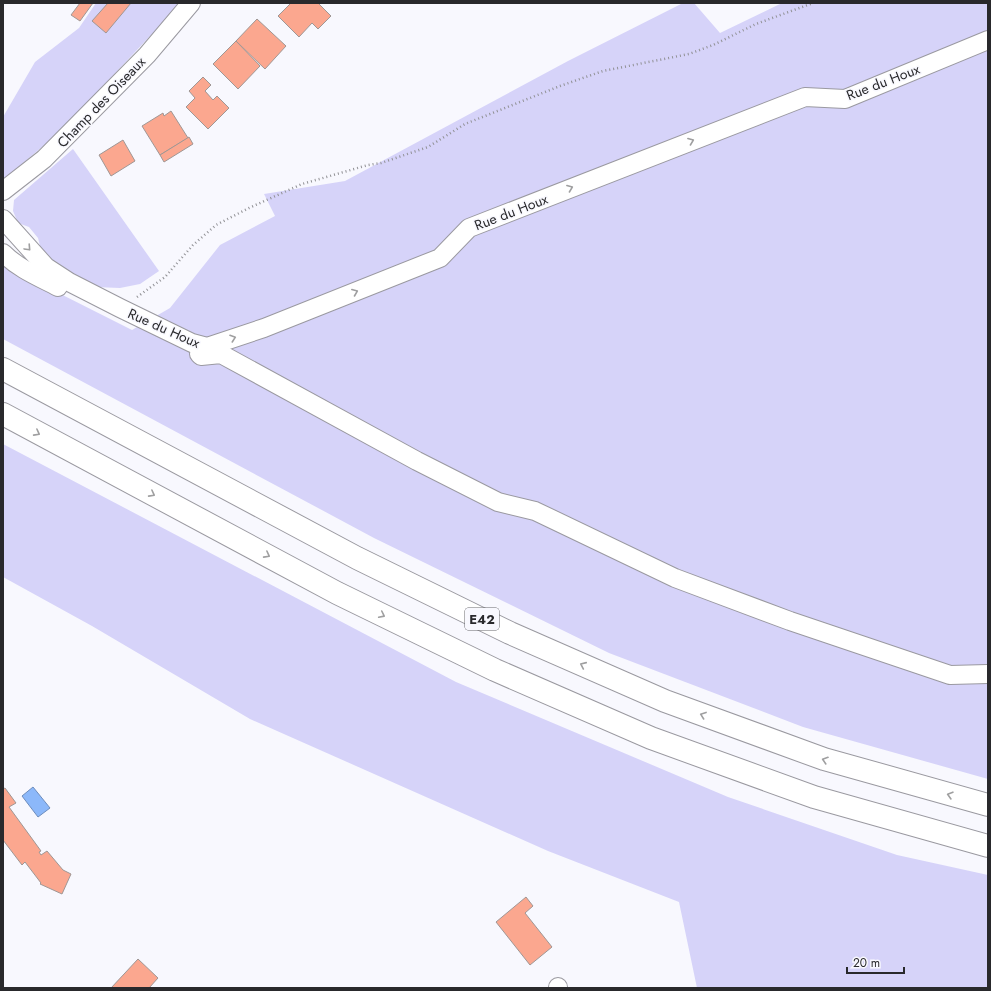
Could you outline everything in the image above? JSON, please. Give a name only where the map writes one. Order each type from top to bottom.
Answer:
[{"type":"highway","name":"E42","points":[[3,368],[357,558],[510,633],[665,701],[824,759],[988,805]]},
{"type":"highway","points":[[3,414],[337,593],[495,670],[650,738],[814,797],[988,846]]},
{"type":"street","name":"Champ des Oiseaux","points":[[3,192],[44,159],[147,55],[191,3]]},
{"type":"street","name":"Rue du Houx","points":[[3,219],[46,268],[69,282],[120,308],[192,343],[207,347],[264,328],[440,258],[469,228],[805,97],[845,98],[988,40]]},
{"type":"street","points":[[3,253],[24,270],[87,302],[201,356],[221,354],[417,461],[498,502],[535,511],[675,578],[790,621],[950,675],[988,674]]},
{"type":"path","points":[[120,308],[165,277],[193,245],[216,225],[302,184],[368,165],[381,163],[428,147],[465,124],[560,86],[603,71],[689,54],[713,45],[756,24],[813,3]]},
{"type":"shaded area","points":[[96,3],[181,3],[61,131],[3,180],[3,117],[35,62],[79,28]]},
{"type":"shaded area","points":[[683,3],[694,3],[720,33],[782,3],[988,3],[988,779],[803,727],[609,653],[374,538],[3,339],[3,260],[13,270],[132,330],[170,308],[220,245],[275,216],[264,194],[345,181],[568,61]]},
{"type":"shaded area","points":[[73,149],[159,271],[140,284],[120,288],[95,287],[58,266],[41,250],[38,238],[29,227],[18,223],[13,211],[14,200]]},
{"type":"shaded area","points":[[3,444],[456,682],[728,797],[897,855],[988,875],[988,988],[697,988],[679,902],[548,851],[250,719],[92,626],[3,577]]},
{"type":"water","points":[[33,787],[50,808],[38,817],[22,796]]},
{"type":"building","points":[[80,3],[93,3],[80,21],[71,15]]},
{"type":"building","points":[[108,3],[131,3],[106,33],[92,21]]},
{"type":"building","points":[[291,3],[318,3],[331,16],[318,29],[312,23],[299,37],[278,16]]},
{"type":"building","points":[[257,19],[286,46],[265,69],[236,41]]},
{"type":"building","points":[[236,41],[260,66],[238,89],[213,64]]},
{"type":"building","points":[[203,77],[211,85],[205,91],[213,100],[217,96],[229,108],[208,129],[186,107],[195,98],[189,91]]},
{"type":"building","points":[[171,111],[188,138],[160,155],[142,126],[163,113],[164,116]]},
{"type":"building","points":[[189,137],[193,144],[164,162],[160,155]]},
{"type":"building","points":[[123,140],[135,161],[111,176],[99,155]]},
{"type":"building","points":[[5,788],[16,803],[9,807],[41,851],[39,852],[41,855],[47,851],[63,870],[71,874],[62,894],[40,884],[41,883],[25,862],[22,865],[3,840],[3,789]]},
{"type":"building","points":[[526,897],[533,906],[525,913],[552,947],[530,965],[496,922]]},
{"type":"building","points":[[138,959],[158,978],[149,988],[111,988]]}]
